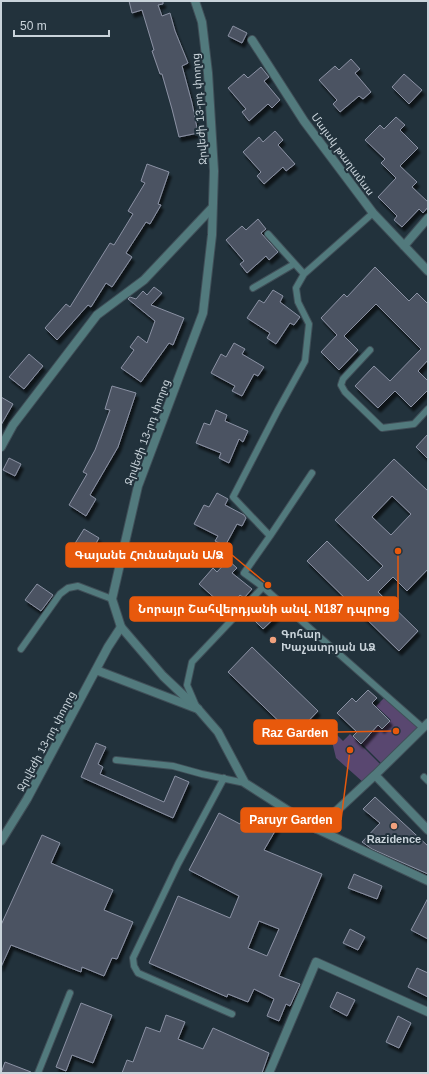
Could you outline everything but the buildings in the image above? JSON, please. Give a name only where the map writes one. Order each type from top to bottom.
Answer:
[{"type":"street","name":"Ջրվեժի 13-րդ փողոց","points":[[112,599],[138,486],[202,313],[212,235],[214,171],[208,73],[202,22],[195,1]]},
{"type":"street","name":"Մայակ թաղամաս","points":[[252,40],[304,121],[373,214],[428,271]]},
{"type":"street","points":[[1,447],[13,425],[97,315],[144,280],[212,208]]},
{"type":"street","points":[[404,246],[428,218]]},
{"type":"street","points":[[112,599],[121,627],[163,676],[198,709],[218,732],[245,783],[317,829],[428,881]]},
{"type":"street","name":"Ջրվեժի 13-րդ փողոց","points":[[1,841],[27,798],[108,647],[121,627]]},
{"type":"street","points":[[96,670],[198,709]]},
{"type":"street","points":[[317,829],[425,726]]},
{"type":"street","points":[[375,775],[428,830]]},
{"type":"street","points":[[269,1073],[316,962],[428,1012]]},
{"type":"lane","points":[[270,536],[233,497],[305,360],[309,324],[298,302],[296,288],[304,274],[373,214]]},
{"type":"lane","points":[[268,234],[304,274]]},
{"type":"lane","points":[[253,288],[294,264]]},
{"type":"lane","points":[[370,350],[343,379],[341,385],[345,392],[382,428],[414,424],[428,409]]},
{"type":"lane","points":[[312,473],[244,573],[263,587],[425,726]]},
{"type":"lane","points":[[21,650],[60,594],[68,588],[78,586],[112,599]]},
{"type":"lane","points":[[198,709],[187,685],[192,662],[263,587]]},
{"type":"lane","points":[[116,760],[174,766],[202,774],[245,783]]},
{"type":"lane","points":[[224,778],[178,864],[133,958],[134,966],[138,973],[232,1014]]},
{"type":"lane","points":[[38,1073],[70,993]]},
{"type":"shaded area","points":[[385,697],[420,729],[383,765],[362,744],[378,726],[382,730],[391,720],[376,706]]},
{"type":"shaded area","points":[[331,722],[338,729],[335,733],[343,741],[350,734],[382,766],[364,783],[336,758],[328,725]]},
{"type":"place","name":"Նորայր Շահվերդյանի անվ. N187 դպրոց","points":[[398,551]]},
{"type":"place","name":"Գայանե Հունանյան Ա/Ձ","points":[[268,585]]},
{"type":"place","name":"Գոհար Խաչատրյան ԱՁ","points":[[273,640]]},
{"type":"place","name":"Raz Garden","points":[[396,731]]},
{"type":"place","name":"Paruyr Garden","points":[[350,750]]},
{"type":"place","name":"Razidence","points":[[394,826]]}]
